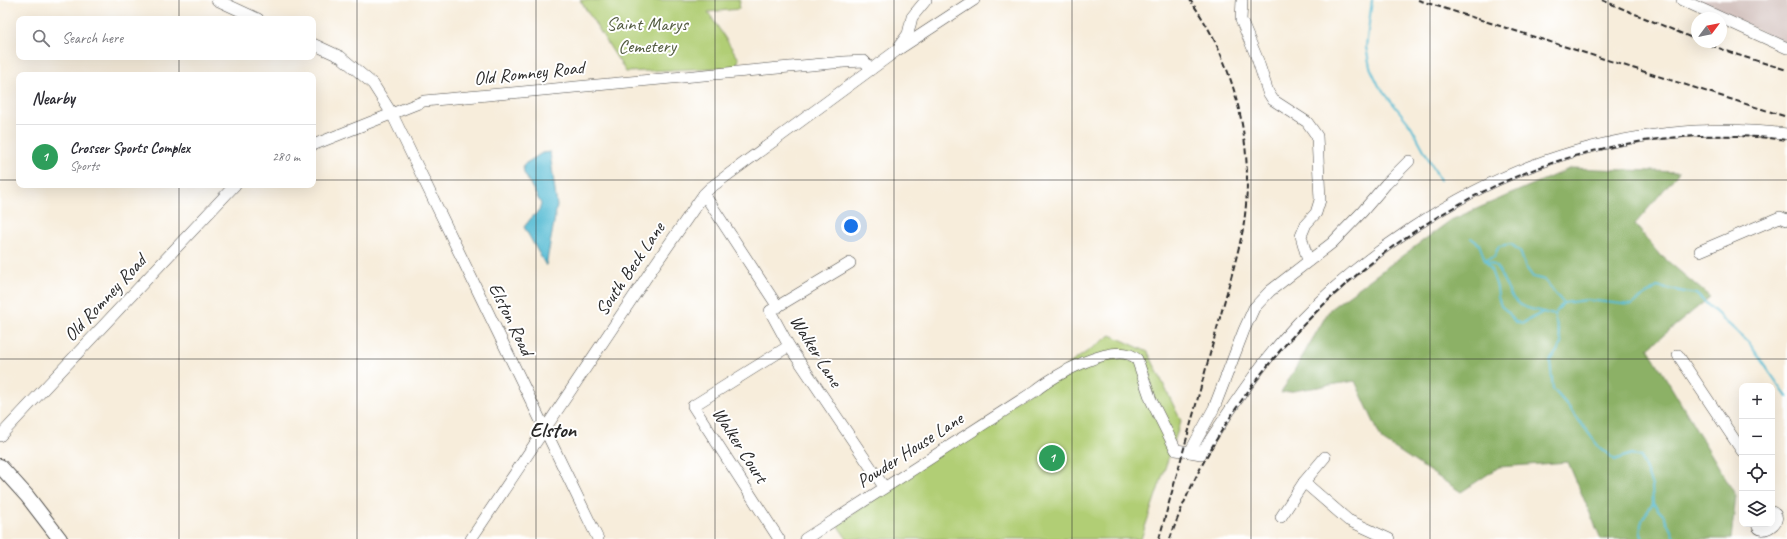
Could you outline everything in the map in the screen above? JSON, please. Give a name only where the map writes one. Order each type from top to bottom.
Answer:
[{"type":"main road","points":[[0,466],[27,496],[60,539]]},
{"type":"street","points":[[217,0],[252,16]]},
{"type":"street","points":[[896,51],[908,34],[912,17],[926,0]]},
{"type":"street","name":"South Beck Lane","points":[[471,539],[704,194],[710,188],[896,51],[974,0]]},
{"type":"street","points":[[1242,0],[1241,20],[1257,58],[1268,92],[1273,100],[1307,122],[1317,136],[1321,191],[1320,200],[1316,212],[1306,224],[1301,236],[1308,261]]},
{"type":"street","points":[[1682,0],[1787,48]]},
{"type":"street","name":"Elston Road","points":[[316,45],[341,57],[373,84],[392,114],[598,539]]},
{"type":"street","name":"Old Romney Road","points":[[316,144],[424,101],[740,71],[864,61],[871,69]]},
{"type":"street","points":[[1409,161],[1386,184],[1343,233],[1270,291],[1254,308],[1214,408],[1190,452],[1201,454],[1242,391],[1277,346],[1330,293],[1364,264],[1399,238],[1466,196],[1545,161],[1589,148],[1622,141],[1660,134],[1710,131],[1764,131],[1787,134]]},
{"type":"street","name":"Old Romney Road","points":[[0,436],[233,188]]},
{"type":"street","points":[[704,194],[778,307]]},
{"type":"street","points":[[1700,251],[1780,217],[1787,220]]},
{"type":"street","name":"Walker Lane","points":[[850,263],[770,311],[789,346],[884,488]]},
{"type":"street","name":"Walker Court","points":[[780,539],[693,406],[789,346]]},
{"type":"street","name":"Powder House Lane","points":[[805,539],[1035,391],[1045,382],[1078,364],[1119,353],[1132,355],[1137,360],[1151,400],[1176,450],[1190,452]]},
{"type":"street","points":[[1678,355],[1739,446]]},
{"type":"street","points":[[1281,517],[1304,482],[1325,457]]},
{"type":"street","points":[[1304,482],[1348,520],[1389,539]]},
{"type":"street","points":[[1775,511],[1782,518],[1784,529]]},
{"type":"street","points":[[1759,527],[1760,533],[1763,536],[1771,539]]},
{"type":"shaded area","points":[[1695,0],[1787,0],[1787,44],[1727,15],[1727,12],[1720,12]]},
{"type":"green space","name":"Saint Marys Cemetery","points":[[580,0],[740,0],[739,9],[708,12],[739,59],[736,67],[626,72]]},
{"type":"green space","points":[[1571,168],[1679,172],[1635,224],[1657,252],[1710,297],[1648,348],[1736,496],[1731,539],[1601,539],[1568,462],[1499,467],[1461,492],[1382,440],[1355,381],[1281,393],[1330,309],[1451,220]]},
{"type":"green space","points":[[1111,335],[1148,352],[1181,421],[1141,539],[847,539],[837,525]]},
{"type":"water","points":[[550,152],[557,206],[546,266],[524,227],[539,211],[541,204],[524,173],[523,165],[542,153]]},
{"type":"waterway","points":[[1372,0],[1366,47],[1370,67],[1379,86],[1411,126],[1440,180]]},
{"type":"waterway","points":[[1471,238],[1479,244],[1485,260],[1494,257],[1499,246],[1511,244],[1520,251],[1525,266],[1533,277],[1545,280],[1563,303],[1554,315],[1562,344],[1550,361],[1553,389],[1599,447],[1615,460],[1631,454],[1641,457],[1652,486],[1653,504],[1664,516],[1675,539]]},
{"type":"waterway","points":[[1485,260],[1490,267],[1497,287],[1501,306],[1508,312],[1515,322],[1523,323],[1543,312],[1554,315]]},
{"type":"waterway","points":[[1487,262],[1493,264],[1497,268],[1515,301],[1526,308],[1543,312]]},
{"type":"waterway","points":[[1563,303],[1587,300],[1631,305],[1657,287],[1696,294],[1749,343],[1787,397]]},
{"type":"waterway","points":[[1643,539],[1640,529],[1642,520],[1653,504]]},
{"type":"railway","points":[[1159,539],[1236,257],[1243,229],[1246,199],[1247,169],[1244,139],[1239,110],[1231,80],[1220,52],[1206,25],[1190,0]]},
{"type":"railway","points":[[1418,0],[1787,117]]},
{"type":"railway","points":[[1602,0],[1691,37]]},
{"type":"railway","points":[[1719,48],[1787,70]]},
{"type":"railway","points":[[1170,539],[1199,472],[1237,407],[1283,347],[1336,293],[1395,245],[1459,204],[1527,172],[1597,150],[1644,141],[1692,136],[1739,136],[1787,140]]},
{"type":"place","name":"Crosser Sports Complex","points":[[1052,458]]},
{"type":"district","name":"Elston","points":[[553,430]]}]
